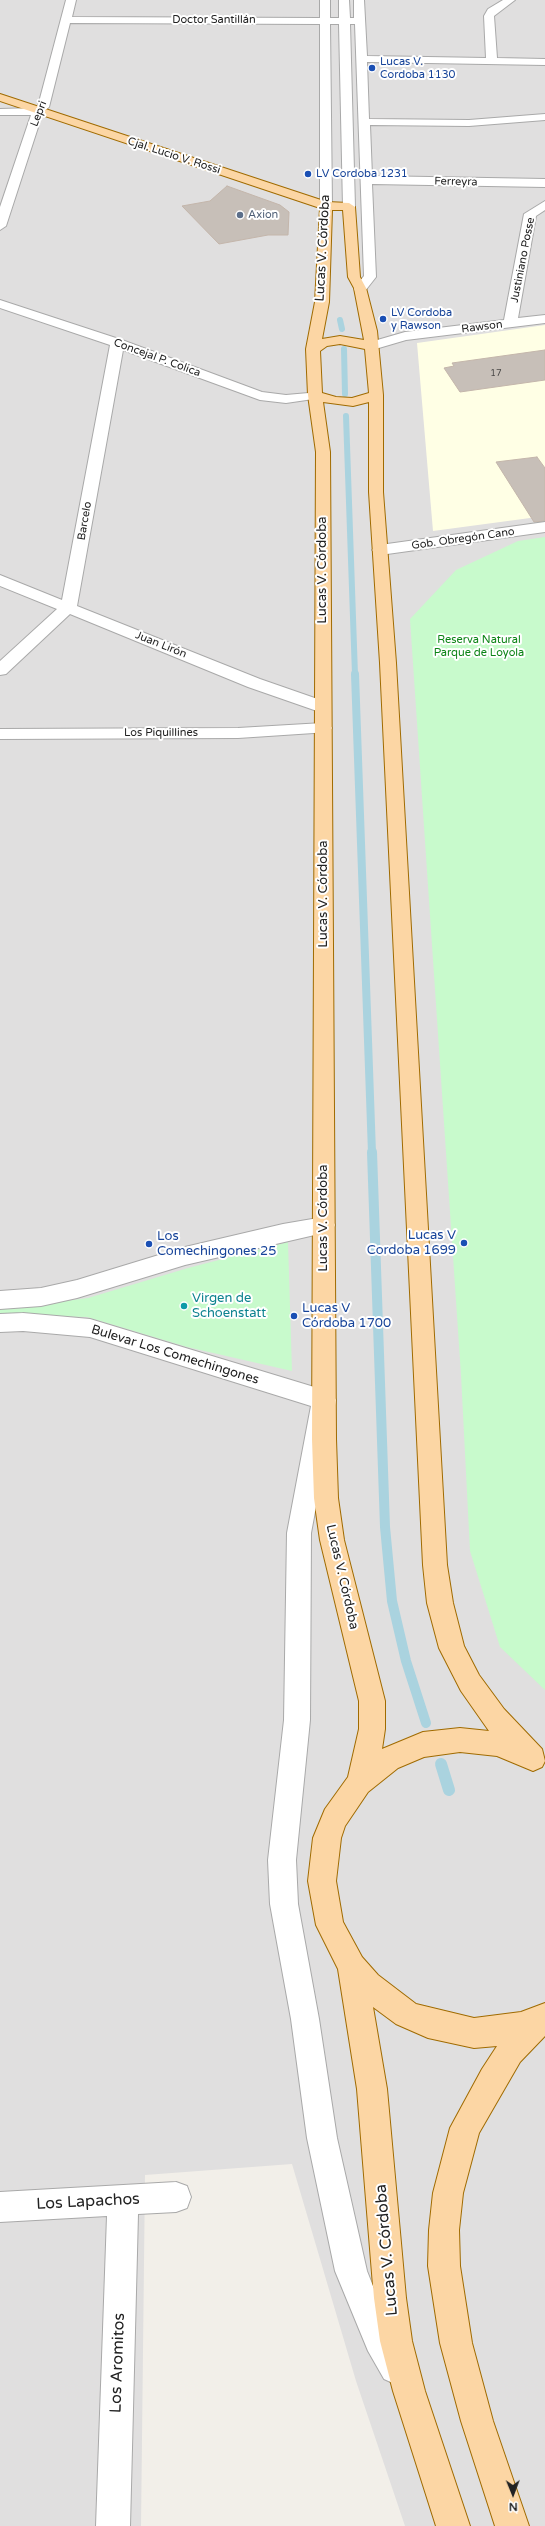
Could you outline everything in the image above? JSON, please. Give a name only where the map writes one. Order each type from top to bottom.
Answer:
[{"type":"main road","name":"Cjal. Lucio V. Rossi","points":[[0,97],[38,111],[326,206],[349,207]]},
{"type":"main road","name":"Lucas V. Córdoba","points":[[326,206],[322,302],[313,349],[315,395],[323,452],[324,1400],[326,1498],[332,1540],[372,1701],[372,1729],[368,1754],[359,1783]]},
{"type":"main road","name":"Lucas V. Córdoba","points":[[349,207],[354,277],[360,288],[372,346],[376,395],[376,492],[435,1565],[440,1603],[452,1648],[470,1683],[495,1718],[539,1762]]},
{"type":"main road","points":[[313,349],[323,343],[340,340],[372,346]]},
{"type":"main road","points":[[315,395],[335,401],[353,402],[376,395]]},
{"type":"main road","name":"Lucas V. Córdoba","points":[[539,1762],[497,1744],[479,1741],[441,1741],[400,1754],[374,1769],[359,1783],[335,1818],[327,1838],[322,1882],[330,1925],[352,1967],[368,1985],[385,2000],[406,2014],[428,2023],[451,2029],[482,2032],[520,2027],[543,2018]]},
{"type":"main road","name":"Lucas V. Córdoba","points":[[352,1967],[372,2089],[390,2298],[396,2341],[409,2391],[453,2526]]},
{"type":"main road","name":"Lucas V. Córdoba","points":[[512,2526],[477,2421],[456,2343],[444,2266],[444,2230],[448,2193],[465,2128],[492,2079],[510,2052],[543,2018]]},
{"type":"street","name":"Lepri","points":[[1,222],[38,111],[43,107],[71,0]]},
{"type":"street","name":"Lucas V. Córdoba","points":[[325,0],[326,206]]},
{"type":"street","name":"Lucas V. Córdoba","points":[[344,0],[349,207]]},
{"type":"street","points":[[359,0],[370,277],[360,288]]},
{"type":"street","points":[[492,61],[489,16],[492,11],[510,0]]},
{"type":"street","name":"Doctor Santillán","points":[[67,20],[360,21]]},
{"type":"street","points":[[362,59],[545,62]]},
{"type":"street","points":[[0,112],[38,111]]},
{"type":"street","points":[[364,122],[469,123],[545,117]]},
{"type":"street","name":"Ferreyra","points":[[367,180],[545,183]]},
{"type":"street","name":"Justiniano Posse","points":[[510,324],[530,214],[534,210],[545,205]]},
{"type":"street","name":"Concejal P. Colica","points":[[0,304],[117,343],[260,396],[286,399],[315,395]]},
{"type":"street","name":"Rawson","points":[[372,346],[405,336],[545,319]]},
{"type":"street","name":"Barcelo","points":[[69,607],[117,343]]},
{"type":"street","name":"Gob. Obregón Cano","points":[[380,550],[545,527]]},
{"type":"street","name":"Juan Lirón","points":[[0,580],[254,683],[323,707]]},
{"type":"street","points":[[0,670],[69,607]]},
{"type":"street","name":"Los Piquillines","points":[[0,734],[238,733],[323,728]]},
{"type":"street","points":[[0,1300],[41,1297],[77,1289],[185,1256],[283,1232],[324,1225]]},
{"type":"street","name":"Bulevar Los Comechingones","points":[[0,1323],[23,1322],[90,1328],[324,1400]]},
{"type":"street","points":[[324,1400],[299,1533],[297,1720],[282,1860],[284,1904],[305,2019],[322,2138],[351,2271],[379,2340],[409,2391]]},
{"type":"street","name":"Los Lapachos","points":[[0,2207],[176,2198]]},
{"type":"street","name":"Los Aromitos","points":[[113,2526],[123,2200]]},
{"type":"shaded area","points":[[0,0],[545,0],[545,2526],[405,2526],[356,2381],[292,2164],[145,2175],[141,2526],[0,2526]]},
{"type":"shaded area","points":[[545,325],[545,516],[433,531],[417,343]]},
{"type":"green space","name":"Reserva Natural Parque de Loyola","points":[[545,537],[545,1690],[500,1647],[470,1551],[461,1375],[410,619],[456,570],[518,541]]},
{"type":"green space","points":[[288,1242],[292,1371],[187,1347],[87,1317],[0,1315],[0,1306],[35,1305],[88,1298],[188,1268]]},
{"type":"building","name":"Axion","points":[[227,186],[280,205],[289,212],[288,235],[268,235],[219,244],[182,206],[210,201]]},
{"type":"building","points":[[545,350],[545,380],[460,392],[444,368],[454,366],[452,363]]},
{"type":"building","points":[[537,457],[545,468],[545,521],[534,522],[496,462]]},
{"type":"waterway","points":[[340,320],[342,329]]},
{"type":"waterway","points":[[344,349],[345,394]]},
{"type":"waterway","points":[[346,416],[355,675]]},
{"type":"waterway","points":[[355,674],[372,1153]]},
{"type":"waterway","points":[[372,1152],[385,1527],[392,1601],[406,1661],[426,1723]]},
{"type":"waterway","points":[[441,1764],[449,1790]]},
{"type":"place","name":"Lucas V. Cordoba 1130","points":[[372,68]]},
{"type":"place","name":"LV Cordoba 1231","points":[[308,174]]},
{"type":"place","name":"Axion","points":[[240,215]]},
{"type":"place","name":"LV Cordoba y Rawson","points":[[383,319]]},
{"type":"place","name":"Lucas V Cordoba 1699","points":[[464,1243]]},
{"type":"place","name":"Los Comechingones 25","points":[[149,1244]]},
{"type":"place","name":"Virgen de Schoenstatt","points":[[184,1306]]},
{"type":"place","name":"Lucas V Córdoba 1700","points":[[294,1316]]}]
